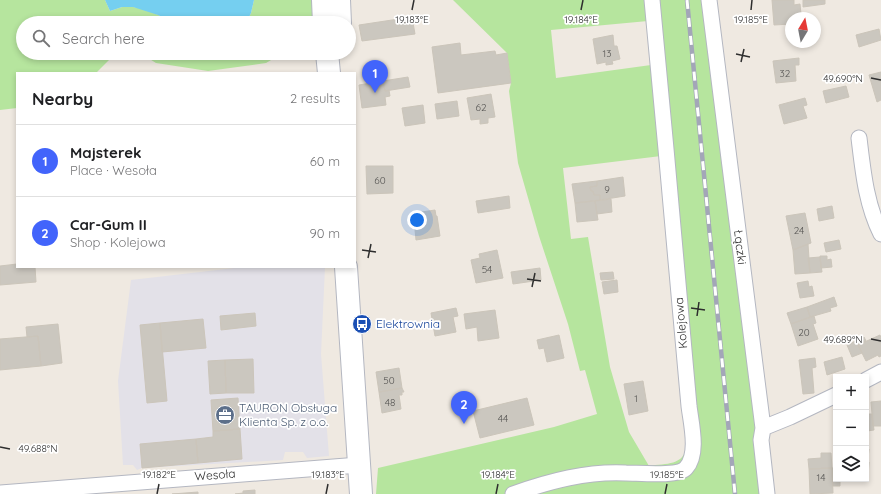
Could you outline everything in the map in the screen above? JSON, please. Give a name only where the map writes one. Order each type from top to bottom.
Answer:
[{"type":"street","points":[[323,0],[324,16]]},
{"type":"street","points":[[339,0],[340,16]]},
{"type":"street","name":"Kolejowa","points":[[513,494],[558,480],[585,474],[607,472],[662,474],[678,472],[686,469],[692,458],[693,430],[688,406],[652,0]]},
{"type":"street","name":"Łączki","points":[[709,0],[762,428],[761,440],[767,494]]},
{"type":"street","points":[[328,60],[329,72]]},
{"type":"street","points":[[341,60],[341,72]]},
{"type":"street","points":[[859,138],[864,177],[870,204],[881,234]]},
{"type":"street","points":[[346,268],[361,494]]},
{"type":"street","points":[[869,378],[881,372]]},
{"type":"street","points":[[762,428],[790,417],[833,396]]},
{"type":"street","name":"Wesoła","points":[[0,493],[359,465]]},
{"type":"shaded area","points":[[234,268],[325,268],[321,354],[329,456],[307,458],[303,452],[285,452],[283,460],[142,468],[137,470],[133,465],[123,465],[118,381],[131,280]]},
{"type":"green space","points":[[0,0],[105,0],[110,11],[122,7],[135,7],[161,16],[16,16],[16,60],[109,60],[97,72],[16,72],[16,108],[0,110]]},
{"type":"green space","points":[[254,0],[323,0],[324,16],[250,16]]},
{"type":"green space","points":[[453,0],[709,0],[767,494],[376,494],[378,468],[554,427],[597,414],[585,370],[580,371],[568,324],[539,236],[518,163],[509,91],[511,83],[507,53]],"holes":[[[648,21],[651,65],[556,78],[551,30]],[[661,156],[687,446],[682,457],[678,460],[668,464],[649,466],[629,432],[610,367],[588,237],[571,239],[563,168]]]},
{"type":"green space","points":[[151,60],[271,60],[266,63],[208,71],[156,63]]},
{"type":"water","points":[[105,0],[254,0],[250,16],[160,16],[133,7],[122,7],[110,11]]},
{"type":"building","points":[[772,0],[794,0],[794,5],[800,4],[801,12],[785,12],[785,24],[774,25]]},
{"type":"building","points":[[803,0],[825,0],[825,4],[803,7]]},
{"type":"building","points":[[412,17],[415,34],[362,41],[359,25]]},
{"type":"building","points":[[879,29],[881,40],[859,47],[856,35]]},
{"type":"building","points":[[613,35],[614,46],[617,46],[620,59],[612,61],[613,64],[606,65],[606,62],[597,64],[593,39]]},
{"type":"building","points":[[460,43],[461,55],[495,51],[496,55],[507,53],[511,83],[438,93],[432,47]]},
{"type":"building","points":[[799,58],[799,65],[795,65],[796,81],[776,83],[773,61]]},
{"type":"building","points":[[881,72],[881,100],[877,102],[869,75]]},
{"type":"building","points":[[408,77],[410,87],[385,91],[383,81]]},
{"type":"building","points":[[383,81],[385,91],[389,90],[390,96],[385,97],[386,105],[362,108],[359,85]]},
{"type":"building","points":[[846,86],[849,97],[826,103],[823,91]]},
{"type":"building","points":[[491,94],[495,117],[488,118],[488,123],[480,124],[480,119],[471,120],[467,98]]},
{"type":"building","points":[[805,98],[807,105],[803,106],[807,118],[784,124],[779,105]]},
{"type":"building","points":[[457,101],[459,116],[437,119],[435,104]]},
{"type":"building","points":[[423,105],[425,123],[405,126],[402,108]]},
{"type":"building","points":[[366,166],[393,166],[393,193],[367,194]]},
{"type":"building","points":[[623,177],[625,196],[600,200],[600,195],[594,195],[593,191],[591,191],[590,187],[597,186],[597,181]]},
{"type":"building","points":[[597,181],[597,186],[590,187],[594,195],[600,195],[600,200],[575,203],[572,184]]},
{"type":"building","points":[[509,196],[510,208],[478,213],[476,201]]},
{"type":"building","points":[[611,199],[612,212],[597,214],[595,201]]},
{"type":"building","points":[[595,201],[598,220],[577,222],[575,203]]},
{"type":"building","points":[[832,206],[834,218],[819,221],[817,209]]},
{"type":"building","points":[[435,210],[440,236],[416,240],[414,219],[415,213]]},
{"type":"building","points":[[805,213],[811,243],[793,250],[786,216]]},
{"type":"building","points":[[839,240],[841,249],[826,252],[824,243]]},
{"type":"building","points":[[808,244],[810,273],[795,274],[793,250]]},
{"type":"building","points":[[497,250],[503,278],[476,283],[471,260],[480,258],[479,254]]},
{"type":"building","points":[[820,256],[827,256],[827,260],[831,259],[832,267],[821,268]]},
{"type":"building","points":[[820,257],[822,272],[810,273],[808,258]]},
{"type":"building","points":[[16,264],[16,268],[35,268],[36,282],[0,285],[0,266]]},
{"type":"building","points":[[540,268],[541,280],[513,284],[511,272]]},
{"type":"building","points":[[613,272],[614,279],[601,280],[600,273]]},
{"type":"building","points":[[617,280],[618,292],[604,294],[602,282]]},
{"type":"building","points":[[808,281],[809,287],[812,286],[814,296],[800,298],[797,283]]},
{"type":"building","points":[[834,297],[837,306],[830,308],[831,311],[810,317],[807,307]]},
{"type":"building","points":[[807,307],[810,317],[791,324],[787,313]]},
{"type":"building","points":[[456,308],[458,316],[453,317],[456,332],[435,336],[431,313]]},
{"type":"building","points":[[495,310],[499,338],[478,341],[477,327],[466,329],[464,314]]},
{"type":"building","points":[[255,313],[256,326],[221,330],[220,316]]},
{"type":"building","points":[[814,316],[816,323],[813,324],[818,339],[798,346],[791,324]]},
{"type":"building","points":[[203,319],[206,348],[162,352],[160,323]]},
{"type":"building","points":[[160,323],[167,401],[147,403],[140,325]]},
{"type":"building","points":[[58,324],[62,363],[41,366],[38,336],[27,337],[26,327]]},
{"type":"building","points":[[559,335],[564,358],[547,362],[544,348],[539,349],[537,340]]},
{"type":"building","points":[[880,335],[881,356],[879,357],[878,355],[866,361],[858,345]]},
{"type":"building","points":[[38,336],[41,366],[0,370],[0,339]]},
{"type":"building","points":[[864,337],[866,341],[858,345],[862,353],[852,357],[847,345]]},
{"type":"building","points":[[842,357],[845,369],[827,375],[824,362]]},
{"type":"building","points":[[815,358],[816,367],[812,368],[814,393],[803,394],[799,360]]},
{"type":"building","points":[[253,359],[254,393],[226,393],[225,360]]},
{"type":"building","points":[[225,360],[226,393],[210,394],[208,361]]},
{"type":"building","points":[[399,368],[402,388],[379,392],[376,372]]},
{"type":"building","points":[[643,381],[648,411],[629,415],[624,384]]},
{"type":"building","points":[[402,388],[404,392],[402,392],[402,395],[399,395],[401,409],[382,413],[379,392]]},
{"type":"building","name":"TAURON Obsługa Klienta Sp. z o.o.","points":[[238,398],[240,429],[213,431],[211,400]]},
{"type":"building","points":[[527,398],[534,425],[480,438],[473,411]]},
{"type":"building","points":[[881,401],[881,426],[873,426],[871,402]]},
{"type":"building","points":[[869,414],[872,414],[874,430],[869,431]]},
{"type":"building","points":[[240,429],[242,459],[198,463],[196,439],[213,437],[213,431]]},
{"type":"building","points":[[196,439],[198,463],[142,468],[140,444]]},
{"type":"building","points":[[821,453],[831,453],[832,468],[809,469],[808,459],[821,458]]},
{"type":"building","points":[[832,468],[833,493],[810,494],[809,469]]},
{"type":"building","points":[[832,468],[833,482],[840,482],[840,486],[833,486]]},
{"type":"building","points":[[255,490],[255,494],[235,494],[243,493],[243,491]]},
{"type":"building","points":[[198,492],[198,494],[172,494]]},
{"type":"railway","points":[[687,0],[735,494]]},
{"type":"place","name":"Majsterek","points":[[375,93]]},
{"type":"place","name":"Elektrownia","points":[[362,324]]},
{"type":"place","name":"TAURON Obsługa Klienta Sp. z o.o.","points":[[225,415]]},
{"type":"place","name":"Car-Gum II","points":[[464,424]]}]
